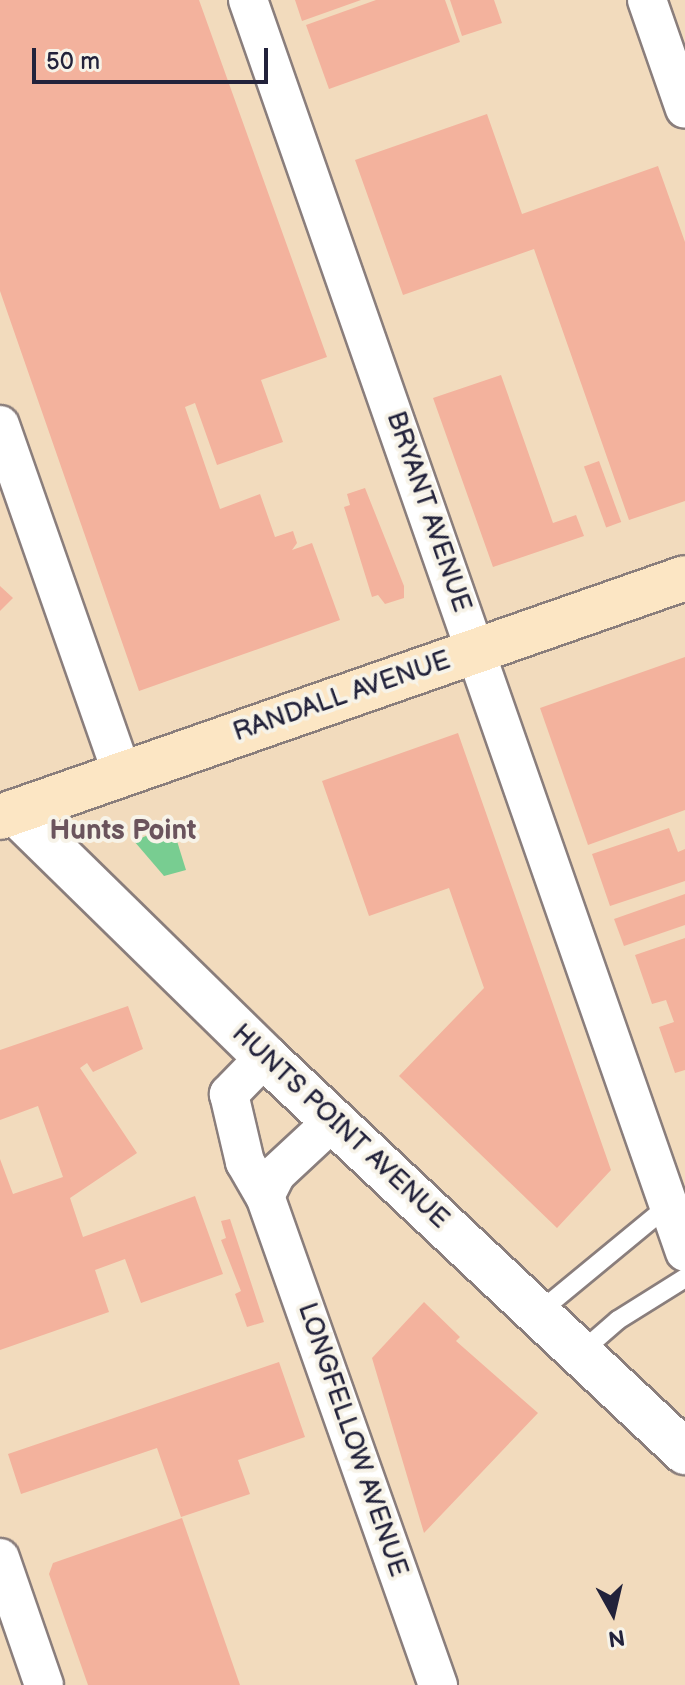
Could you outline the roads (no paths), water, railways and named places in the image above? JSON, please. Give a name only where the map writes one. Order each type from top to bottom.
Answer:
[{"type":"main road","name":"RANDALL AVENUE","points":[[5,809],[122,774],[685,578]]},
{"type":"street","name":"BRYANT AVENUE","points":[[248,0],[685,1252]]},
{"type":"street","points":[[647,0],[685,109]]},
{"type":"street","points":[[0,425],[122,774]]},
{"type":"street","name":"HUNTS POINT AVENUE","points":[[5,809],[537,1314],[680,1439]]},
{"type":"street","name":"LONGFELLOW AVENUE","points":[[265,1057],[229,1094],[245,1162],[265,1196],[438,1685]]},
{"type":"street","points":[[265,1196],[276,1174],[333,1121]]},
{"type":"street","points":[[0,1558],[44,1685]]},
{"type":"lane","points":[[537,1314],[668,1206]]},
{"type":"lane","points":[[579,1353],[618,1320],[685,1278]]},
{"type":"district","name":"Hunts Point","points":[[123,831]]}]
